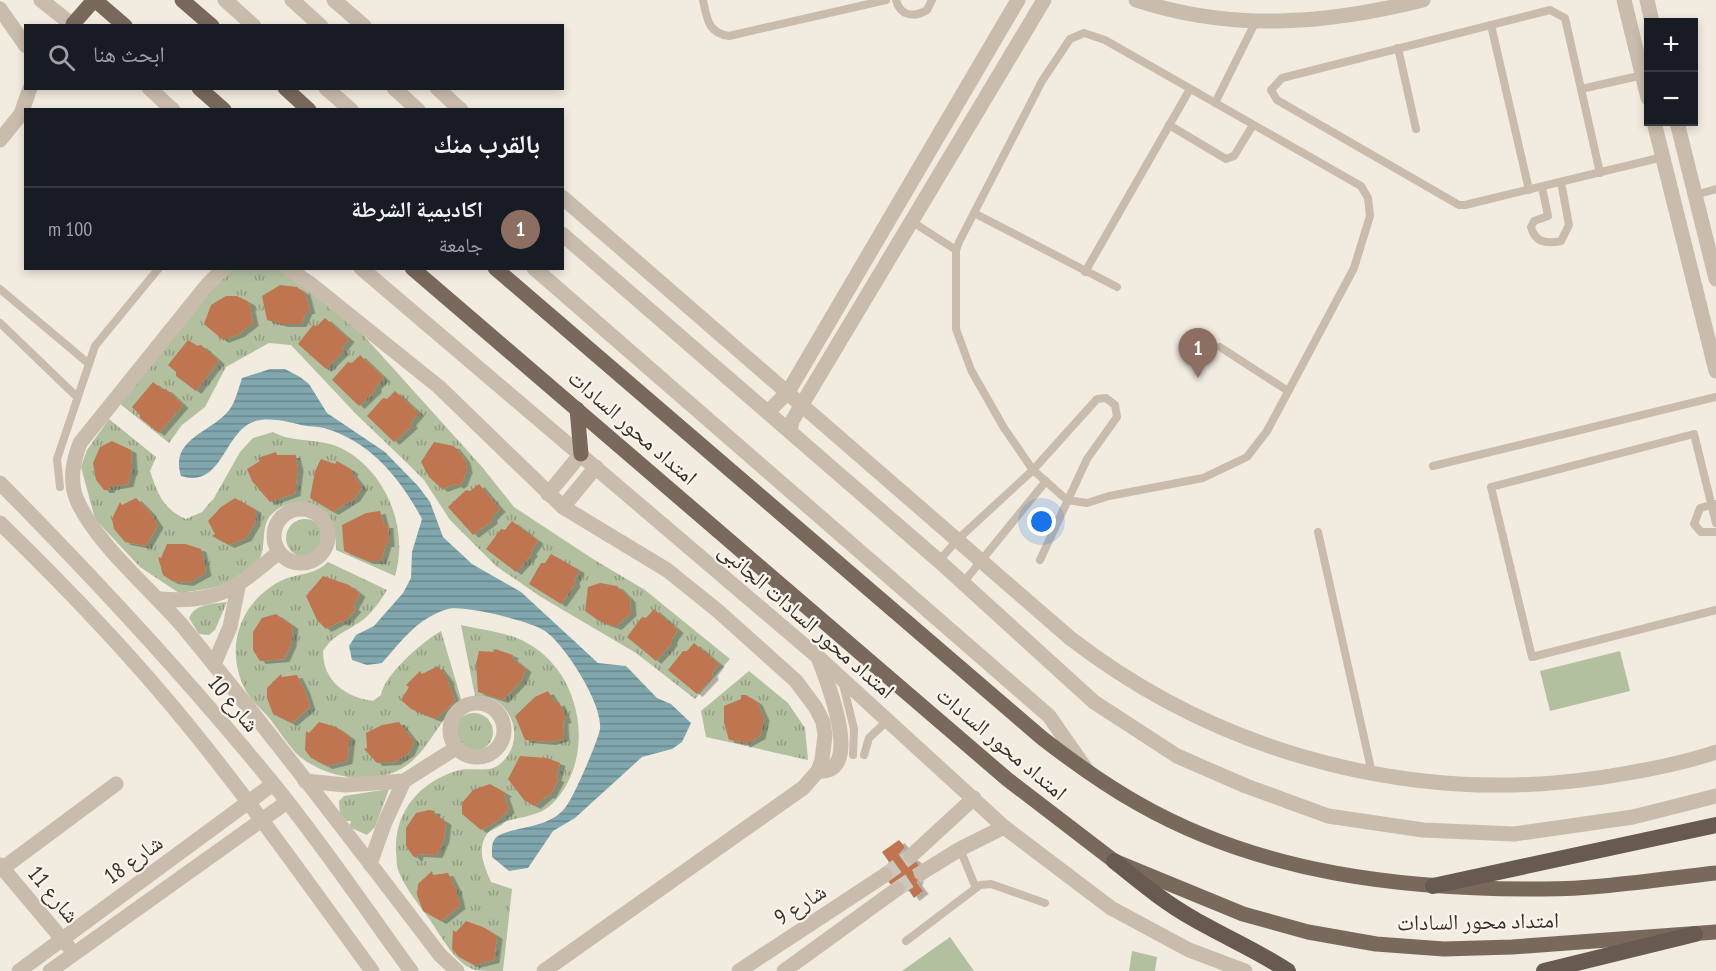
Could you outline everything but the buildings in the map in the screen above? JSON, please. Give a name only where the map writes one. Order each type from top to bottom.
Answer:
[{"type":"highway","points":[[1433,886],[1716,825]]},
{"type":"highway","points":[[1114,861],[1153,893],[1193,919],[1261,954],[1288,971]]},
{"type":"highway","points":[[1544,971],[1695,934]]},
{"type":"main road","points":[[75,24],[94,0],[123,24]]},
{"type":"main road","points":[[182,0],[210,24]]},
{"type":"main road","points":[[201,90],[222,108]]},
{"type":"main road","points":[[287,90],[307,108]]},
{"type":"main road","name":"امتداد محور السادات","points":[[414,270],[1007,779],[1114,861],[1243,914],[1308,932],[1376,944],[1444,949],[1512,947],[1716,932]]},
{"type":"main road","name":"امتداد محور السادات","points":[[497,270],[1033,730],[1089,774],[1141,806],[1253,853],[1312,870],[1372,881],[1433,886],[1546,889],[1716,873]]},
{"type":"main road","points":[[578,409],[581,454]]},
{"type":"street","points":[[41,0],[73,24]]},
{"type":"street","points":[[225,0],[252,24]]},
{"type":"street","points":[[292,0],[319,24]]},
{"type":"street","points":[[334,0],[362,24]]},
{"type":"street","points":[[768,412],[788,392],[1017,0]]},
{"type":"street","points":[[790,431],[792,421],[910,220],[1044,0]]},
{"type":"street","points":[[1136,0],[1193,14],[1255,23],[1330,19],[1423,0]]},
{"type":"street","points":[[1624,0],[1644,80]]},
{"type":"street","points":[[1647,0],[1651,18]]},
{"type":"street","points":[[0,9],[24,43]]},
{"type":"street","points":[[0,140],[21,114],[29,90]]},
{"type":"street","points":[[151,90],[171,108]]},
{"type":"street","points":[[328,90],[349,108]]},
{"type":"street","points":[[396,90],[416,108]]},
{"type":"street","points":[[439,90],[459,108]]},
{"type":"street","points":[[1655,126],[1716,371]]},
{"type":"street","points":[[1678,126],[1716,279]]},
{"type":"street","points":[[564,199],[803,405],[981,563],[1093,656],[1159,698],[1243,738],[1286,753],[1373,774],[1449,784],[1525,786],[1607,777],[1672,765],[1716,752]]},
{"type":"street","points":[[564,236],[939,561],[1094,702],[1177,756],[1246,786],[1328,816],[1423,830],[1514,834],[1633,817],[1716,796]]},
{"type":"street","points":[[222,270],[208,284],[80,443],[75,457],[73,485],[83,512],[129,569],[160,599],[214,664],[440,954],[457,971]]},
{"type":"street","points":[[290,270],[440,387],[563,507],[667,570],[718,610],[796,681],[816,708],[823,722],[825,747],[818,771],[803,788],[544,971]]},
{"type":"street","name":"امتداد محور السادات الجانبى","points":[[363,270],[818,657],[1004,827],[1111,908],[1189,950],[1245,971]]},
{"type":"street","points":[[536,270],[1049,716],[1071,744],[1089,774]]},
{"type":"street","points":[[548,494],[581,454]]},
{"type":"street","points":[[563,507],[596,467]]},
{"type":"street","name":"شارع 10","points":[[0,483],[103,588],[273,784],[411,971]]},
{"type":"street","points":[[0,523],[143,673],[249,803],[372,971]]},
{"type":"street","points":[[160,599],[200,599],[238,586],[279,552]]},
{"type":"street","points":[[214,664],[230,627],[238,586]]},
{"type":"street","points":[[818,657],[837,710],[841,738],[838,754],[832,766],[824,772],[818,771]]},
{"type":"street","points":[[305,781],[345,785],[404,782],[456,748]]},
{"type":"street","points":[[370,864],[385,822],[404,782]]},
{"type":"street","points":[[1,866],[116,784]]},
{"type":"street","name":"شارع 18","points":[[19,971],[273,784]]},
{"type":"street","points":[[911,856],[974,798]]},
{"type":"street","name":"شارع 18","points":[[50,971],[287,802]]},
{"type":"street","points":[[921,873],[960,849],[1004,827]]},
{"type":"street","name":"شارع 11","points":[[1,866],[73,953]]},
{"type":"street","name":"شارع 9","points":[[739,971],[885,875]]},
{"type":"street","name":"شارع 9","points":[[784,971],[897,890]]},
{"type":"lane","points":[[703,0],[710,27],[716,33],[729,36],[886,0]]},
{"type":"lane","points":[[896,0],[903,12],[911,16],[927,10],[932,0]]},
{"type":"lane","points":[[1600,173],[1565,18],[1560,13],[1545,11],[1282,78],[1273,84],[1271,93],[1277,100],[1451,202],[1465,205],[1542,187],[1663,158]]},
{"type":"lane","points":[[1215,103],[1255,23]]},
{"type":"lane","points":[[1491,25],[1529,190]]},
{"type":"lane","points":[[1084,33],[1105,40],[1190,89],[1361,186],[1368,198],[1370,216],[1354,268],[1267,431],[1247,457],[1203,478],[1109,496],[1087,503],[1066,500],[1033,470],[1004,428],[971,370],[956,328],[957,250],[1042,81],[1070,39],[1084,33]]},
{"type":"lane","points":[[1398,48],[1416,129]]},
{"type":"lane","points":[[1581,89],[1643,75]]},
{"type":"lane","points":[[1085,272],[1190,89]]},
{"type":"lane","points":[[1169,125],[1226,159],[1231,159],[1253,125]]},
{"type":"lane","points":[[1542,187],[1548,216],[1534,221],[1531,227],[1536,237],[1550,244],[1561,241],[1569,225],[1562,182]]},
{"type":"lane","points":[[1695,195],[1716,189]]},
{"type":"lane","points":[[974,213],[1117,287]]},
{"type":"lane","points":[[910,220],[957,250]]},
{"type":"lane","points":[[60,487],[57,459],[95,346],[157,270]]},
{"type":"lane","points":[[0,289],[89,364]]},
{"type":"lane","points":[[0,323],[77,398]]},
{"type":"lane","points":[[1220,347],[1288,391]]},
{"type":"lane","points":[[1433,466],[1716,397]]},
{"type":"lane","points":[[939,561],[957,540],[1033,470],[1096,399],[1106,398],[1115,405],[1117,417],[1087,459],[1040,560]]},
{"type":"lane","points":[[1716,523],[1714,505],[1694,434],[1491,487],[1532,657],[1716,610]]},
{"type":"lane","points":[[963,583],[1046,482]]},
{"type":"lane","points":[[1714,505],[1700,508],[1694,524],[1701,531],[1716,532]]},
{"type":"lane","points":[[1318,532],[1373,774]]},
{"type":"lane","points":[[842,679],[854,729],[853,755]]},
{"type":"lane","points":[[864,755],[869,738],[880,725],[888,720]]},
{"type":"lane","points":[[960,849],[975,886]]},
{"type":"lane","points":[[906,941],[975,886],[991,884],[1045,903]]},
{"type":"green space","points":[[230,270],[281,270],[347,317],[483,468],[514,507],[645,590],[730,659],[695,699],[636,653],[541,597],[496,566],[450,520],[424,480],[356,414],[291,345],[269,343],[226,367],[205,407],[182,425],[169,443],[119,403],[205,294]]},
{"type":"green space","points":[[109,419],[156,457],[150,471],[155,487],[167,506],[186,519],[202,512],[214,498],[240,452],[253,438],[273,432],[281,436],[325,443],[343,449],[372,472],[391,504],[399,540],[399,558],[395,576],[336,550],[334,528],[327,514],[313,505],[297,503],[280,508],[268,518],[260,559],[247,572],[220,586],[179,593],[140,567],[95,519],[81,467],[87,450]]},
{"type":"green space","points":[[305,519],[318,525],[324,538],[318,551],[305,557],[292,551],[286,538],[292,525]]},
{"type":"green space","points":[[328,562],[387,590],[369,614],[334,638],[323,651],[324,662],[331,679],[353,696],[373,701],[381,695],[389,678],[405,659],[441,631],[462,702],[445,719],[417,757],[408,765],[385,775],[372,778],[345,776],[308,763],[295,752],[268,716],[251,699],[239,675],[236,642],[242,620],[248,610],[261,594],[279,582],[315,571]]},
{"type":"green space","points":[[227,602],[215,630],[209,635],[199,634],[189,618],[192,613],[205,605]]},
{"type":"green space","points":[[461,625],[512,636],[527,643],[546,657],[561,674],[571,695],[577,718],[579,741],[575,764],[566,785],[552,804],[545,810],[501,823],[487,834],[482,846],[486,870],[491,882],[512,889],[503,971],[475,970],[455,956],[408,890],[397,866],[396,838],[399,824],[411,801],[420,791],[443,776],[456,771],[496,767],[508,754],[513,743],[512,721],[507,711],[488,697],[475,696]]},
{"type":"green space","points":[[1620,651],[1630,691],[1550,711],[1540,671]]},
{"type":"green space","points":[[749,671],[788,703],[805,728],[808,760],[706,737],[701,711]]},
{"type":"green space","points":[[474,713],[487,719],[493,732],[487,745],[474,751],[461,745],[455,732],[461,719]]},
{"type":"green space","points":[[389,789],[375,827],[367,835],[349,827],[351,821],[345,821],[340,815],[339,801],[344,796]]},
{"type":"green space","points":[[950,937],[974,971],[902,971]]},
{"type":"green space","points":[[1132,951],[1157,957],[1155,971],[1129,971]]},
{"type":"water","points":[[270,369],[285,369],[300,377],[309,384],[327,413],[385,452],[430,502],[443,537],[472,564],[521,592],[598,663],[626,666],[657,698],[671,704],[691,723],[682,742],[672,749],[642,757],[575,818],[553,831],[528,868],[509,871],[492,857],[493,843],[498,836],[505,833],[550,820],[569,803],[585,770],[600,729],[599,718],[589,691],[572,662],[545,631],[512,619],[468,609],[448,609],[427,618],[411,631],[382,663],[367,665],[352,660],[349,646],[356,635],[374,626],[403,593],[411,578],[412,552],[422,519],[394,476],[382,463],[356,442],[341,434],[321,427],[260,420],[247,425],[239,432],[219,461],[204,475],[194,478],[181,476],[179,463],[186,444],[230,409],[242,378]]},
{"type":"tunnel","points":[[885,875],[911,856]]},
{"type":"tunnel","points":[[897,889],[921,873]]},
{"type":"place","name":"اكاديمية الشرطة","points":[[1198,378]]}]
